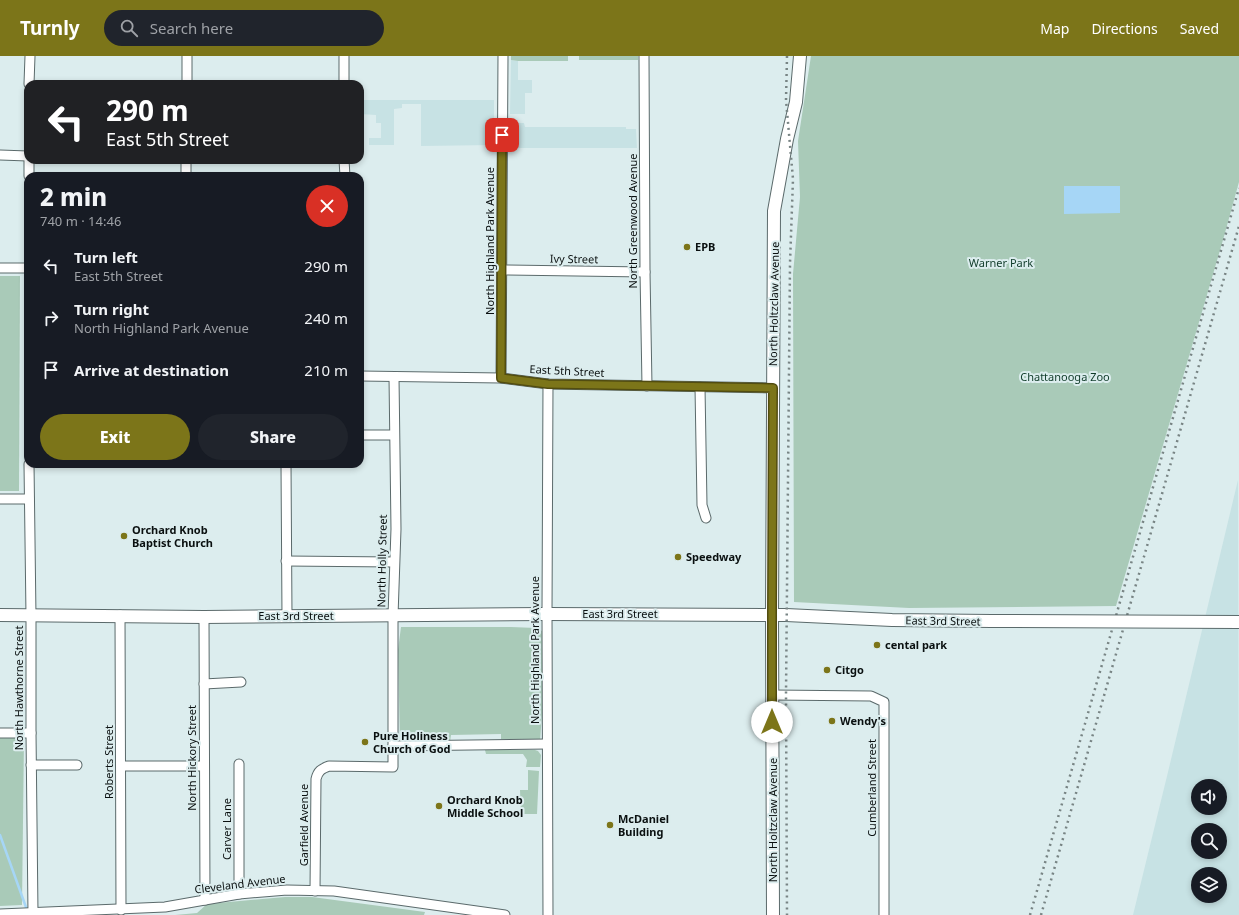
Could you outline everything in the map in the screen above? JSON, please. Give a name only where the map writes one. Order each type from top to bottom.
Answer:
[{"type":"main road","name":"North Holtzclaw Avenue","points":[[773,915],[772,615],[774,211],[787,139],[796,102],[800,56]]},
{"type":"main road","name":"East 3rd Street","points":[[0,615],[204,617],[547,614],[772,615],[892,620],[1239,622]]},
{"type":"street","points":[[30,56],[30,80]]},
{"type":"street","points":[[187,56],[187,80]]},
{"type":"street","points":[[344,56],[344,80]]},
{"type":"street","name":"North Highland Park Avenue","points":[[501,378],[503,56]]},
{"type":"street","name":"North Greenwood Avenue","points":[[644,56],[647,386]]},
{"type":"street","points":[[0,155],[24,156]]},
{"type":"street","points":[[0,268],[24,268]]},
{"type":"street","name":"Ivy Street","points":[[502,270],[645,272]]},
{"type":"street","name":"East 5th Street","points":[[364,376],[501,378],[548,384],[773,388]]},
{"type":"street","name":"North Holly Street","points":[[393,746],[393,616],[396,529],[394,377]]},
{"type":"street","name":"North Highland Park Avenue","points":[[548,384],[548,915]]},
{"type":"street","points":[[700,387],[702,505],[706,518]]},
{"type":"street","points":[[364,435],[394,435]]},
{"type":"street","name":"North Hawthorne Street","points":[[29,468],[32,616],[31,765],[33,913]]},
{"type":"street","points":[[286,468],[287,616]]},
{"type":"street","points":[[0,499],[29,499]]},
{"type":"street","points":[[286,561],[394,562]]},
{"type":"street","name":"Roberts Street","points":[[120,615],[121,910]]},
{"type":"street","name":"North Hickory Street","points":[[204,617],[205,900]]},
{"type":"street","points":[[204,684],[242,682]]},
{"type":"street","name":"Cumberland Street","points":[[773,695],[872,696],[884,702],[884,915]]},
{"type":"street","points":[[0,733],[31,733]]},
{"type":"street","points":[[393,746],[547,744]]},
{"type":"street","name":"Garfield Avenue","points":[[315,891],[317,772],[322,768],[329,766],[393,766],[393,746]]},
{"type":"street","name":"Carver Lane","points":[[239,764],[239,894]]},
{"type":"street","points":[[31,765],[77,765]]},
{"type":"street","points":[[121,766],[204,766]]},
{"type":"street","name":"Cleveland Avenue","points":[[0,914],[165,907],[239,894],[287,890],[334,891],[466,913],[505,915]]},
{"type":"shaded area","points":[[511,60],[518,61],[518,80],[532,80],[532,93],[525,93],[525,114],[510,114]]},
{"type":"shaded area","points":[[364,100],[494,100],[494,145],[421,146],[421,104],[402,104],[402,108],[394,109],[394,145],[369,145],[369,138],[381,138],[381,123],[376,123],[376,115],[364,114]]},
{"type":"shaded area","points":[[510,123],[524,123],[525,127],[626,127],[626,129],[636,129],[637,148],[511,148]]},
{"type":"shaded area","points":[[1238,480],[1239,915],[1133,915],[1168,772]]},
{"type":"green space","points":[[511,56],[568,56],[568,61],[518,61],[511,60]]},
{"type":"green space","points":[[579,56],[638,56],[638,60],[579,60]]},
{"type":"green space","name":"Warner Park","points":[[811,56],[1239,56],[1239,182],[1116,606],[909,608],[794,602],[793,274],[800,197],[798,141]]},
{"type":"green space","points":[[0,276],[20,276],[19,491],[0,491]]},
{"type":"green space","points":[[401,627],[511,627],[536,628],[542,631],[542,713],[540,742],[522,739],[501,739],[501,734],[451,735],[450,742],[400,743],[398,650]]},
{"type":"green space","points":[[0,738],[24,738],[22,905],[0,906]]},
{"type":"green space","points":[[485,750],[535,750],[541,755],[540,767],[526,767],[527,760],[523,754],[486,754]]},
{"type":"green space","points":[[528,770],[539,771],[537,814],[521,814],[520,790],[528,790]]},
{"type":"green space","points":[[285,897],[312,897],[425,912],[424,915],[175,915],[197,913],[207,904]]},
{"type":"water","points":[[1064,186],[1120,186],[1120,213],[1064,214]]},
{"type":"waterway","points":[[0,835],[27,910]]},
{"type":"railway","points":[[787,56],[786,100],[793,179],[790,263],[786,695],[787,915]]},
{"type":"railway","points":[[1030,915],[1239,188]]},
{"type":"railway","points":[[1041,915],[1239,226]]},
{"type":"place","name":"EPB","points":[[687,247]]},
{"type":"place","name":"Orchard Knob Baptist Church","points":[[124,536]]},
{"type":"place","name":"Speedway","points":[[678,557]]},
{"type":"place","name":"cental park","points":[[877,645]]},
{"type":"place","name":"Citgo","points":[[827,670]]},
{"type":"place","name":"Wendy's","points":[[832,721]]},
{"type":"place","name":"Pure Holiness Church of God","points":[[365,742]]},
{"type":"place","name":"Orchard Knob Middle School","points":[[439,806]]},
{"type":"place","name":"McDaniel Building","points":[[610,825]]},
{"type":"route","points":[[502,135],[501,378],[548,384],[773,388],[772,722]]},
{"type":"park label","name":"Chattanooga Zoo","points":[[1065,377]]}]
